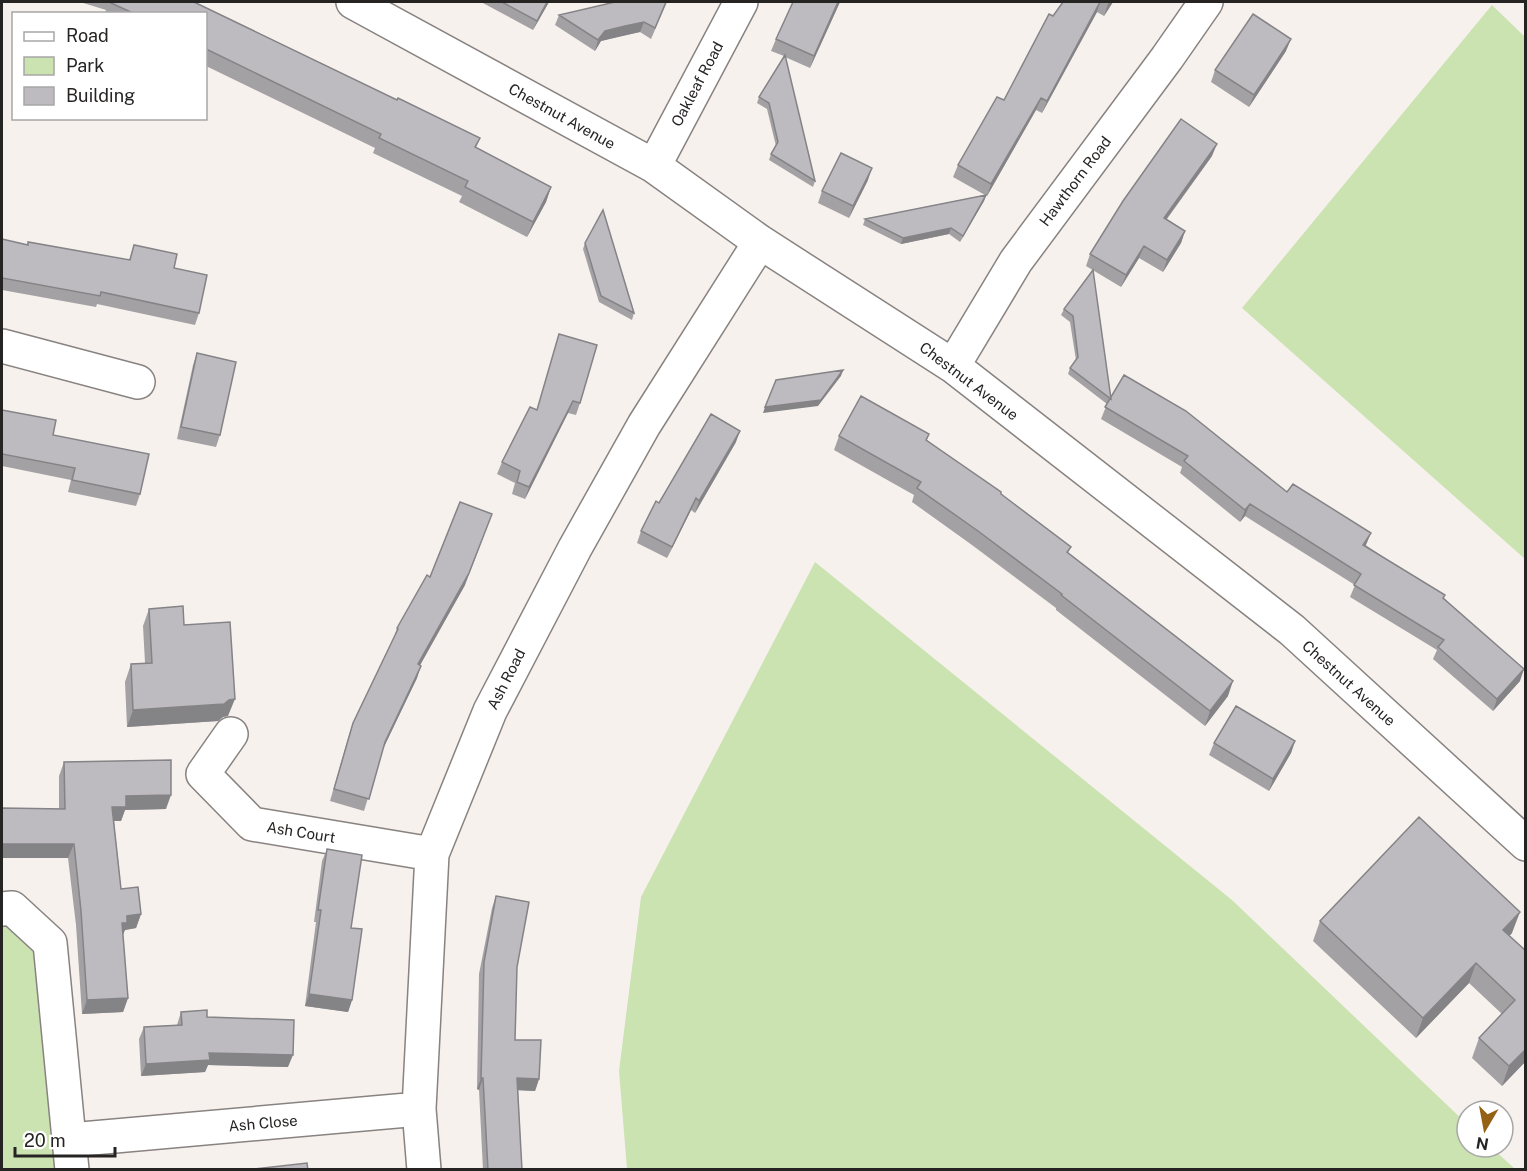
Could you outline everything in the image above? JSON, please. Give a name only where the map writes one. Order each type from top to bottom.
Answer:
[{"type":"street","name":"Chestnut Avenue","points":[[353,2],[654,166],[760,242],[953,366],[1292,630],[1526,844]]},
{"type":"street","name":"Oakleaf Road","points":[[654,166],[741,2]]},
{"type":"street","name":"Hawthorn Road","points":[[953,366],[1016,261],[1206,2]]},
{"type":"street","name":"Ash Road","points":[[424,1170],[419,1109],[432,854],[490,711],[575,548],[644,424],[760,242]]},
{"type":"street","points":[[2,346],[138,382]]},
{"type":"street","name":"Ash Court","points":[[231,734],[203,774],[252,825],[432,854]]},
{"type":"street","name":"Ash Close","points":[[2,909],[12,908],[50,943],[71,1155],[419,1109]]},
{"type":"green space","points":[[1492,5],[1525,37],[1525,559],[1242,308]]},
{"type":"green space","points":[[815,562],[1232,900],[1455,1113],[1455,1159],[1504,1159],[1515,1169],[627,1169],[619,1071],[641,897]]},
{"type":"green space","points":[[2,922],[10,922],[39,949],[61,1169],[2,1170]]},
{"type":"building","points":[[109,2],[194,2],[480,138],[475,147],[551,187],[533,222],[465,187],[468,181],[379,138],[381,134],[207,49],[207,12],[131,12]]},
{"type":"building","points":[[502,2],[547,2],[537,21]]},
{"type":"building","points":[[615,2],[666,2],[655,28],[644,22],[605,31],[598,40],[559,15]]},
{"type":"building","points":[[793,2],[838,2],[814,56],[776,39]]},
{"type":"building","points":[[1063,2],[1100,2],[1047,101],[1041,98],[991,184],[958,165],[997,97],[1004,100],[1049,14],[1053,16]]},
{"type":"building","points":[[1253,14],[1291,39],[1254,95],[1215,70]]},
{"type":"building","points":[[785,55],[815,181],[771,154],[778,142],[769,103],[759,97]]},
{"type":"building","points":[[1181,119],[1217,144],[1164,218],[1185,231],[1167,260],[1144,246],[1126,275],[1090,254],[1123,201]]},
{"type":"building","points":[[841,153],[872,168],[853,206],[822,191]]},
{"type":"building","points":[[986,195],[963,236],[951,228],[903,238],[865,219]]},
{"type":"building","points":[[603,210],[634,313],[601,296],[585,243]]},
{"type":"building","points":[[2,239],[130,260],[134,245],[177,254],[174,268],[207,275],[199,313],[101,292],[100,296],[2,278]]},
{"type":"building","points":[[1093,270],[1111,399],[1070,368],[1078,357],[1073,316],[1064,309]]},
{"type":"building","points":[[559,334],[597,345],[580,403],[573,401],[529,487],[517,482],[520,471],[502,462],[530,407],[537,410]]},
{"type":"building","points":[[197,353],[236,362],[220,435],[181,427]]},
{"type":"building","points":[[843,370],[821,400],[765,407],[776,380]]},
{"type":"building","points":[[1124,375],[1186,411],[1287,492],[1293,484],[1371,533],[1363,545],[1445,595],[1443,598],[1524,669],[1497,699],[1438,647],[1444,640],[1354,585],[1361,574],[1250,504],[1245,510],[1184,461],[1188,456],[1105,407]]},
{"type":"building","points":[[861,396],[929,434],[926,440],[1001,492],[1071,547],[1067,552],[1233,681],[1210,711],[1062,594],[917,488],[921,482],[839,436]]},
{"type":"building","points":[[2,410],[56,420],[53,435],[149,454],[140,494],[72,480],[75,468],[2,454]]},
{"type":"building","points":[[711,414],[740,431],[699,501],[696,498],[672,547],[641,531],[656,501],[659,503]]},
{"type":"building","points":[[460,502],[492,514],[469,573],[418,664],[421,666],[385,742],[369,799],[334,789],[353,723],[397,628],[427,575],[430,577]]},
{"type":"building","points":[[183,606],[184,625],[230,622],[235,699],[224,704],[133,710],[131,664],[152,663],[149,609]]},
{"type":"building","points":[[1236,706],[1295,741],[1273,779],[1214,743]]},
{"type":"building","points":[[171,760],[171,795],[126,796],[126,807],[112,807],[121,889],[138,887],[141,914],[127,916],[127,923],[122,923],[128,998],[87,1000],[74,844],[2,844],[2,808],[65,809],[64,762]]},
{"type":"building","points":[[1419,817],[1520,912],[1503,930],[1526,951],[1526,1049],[1509,1066],[1479,1038],[1515,1000],[1476,963],[1423,1018],[1320,921]]},
{"type":"building","points":[[327,849],[362,855],[351,928],[362,929],[352,1000],[309,994]]},
{"type":"building","points":[[496,896],[529,902],[517,967],[515,1040],[541,1040],[539,1079],[517,1078],[522,1170],[488,1170],[483,1078],[481,1078],[484,962]]},
{"type":"building","points":[[207,1010],[207,1017],[294,1020],[293,1055],[209,1053],[210,1060],[146,1064],[144,1027],[182,1025],[181,1012]]},
{"type":"building","points":[[307,1163],[308,1170],[246,1170]]}]
